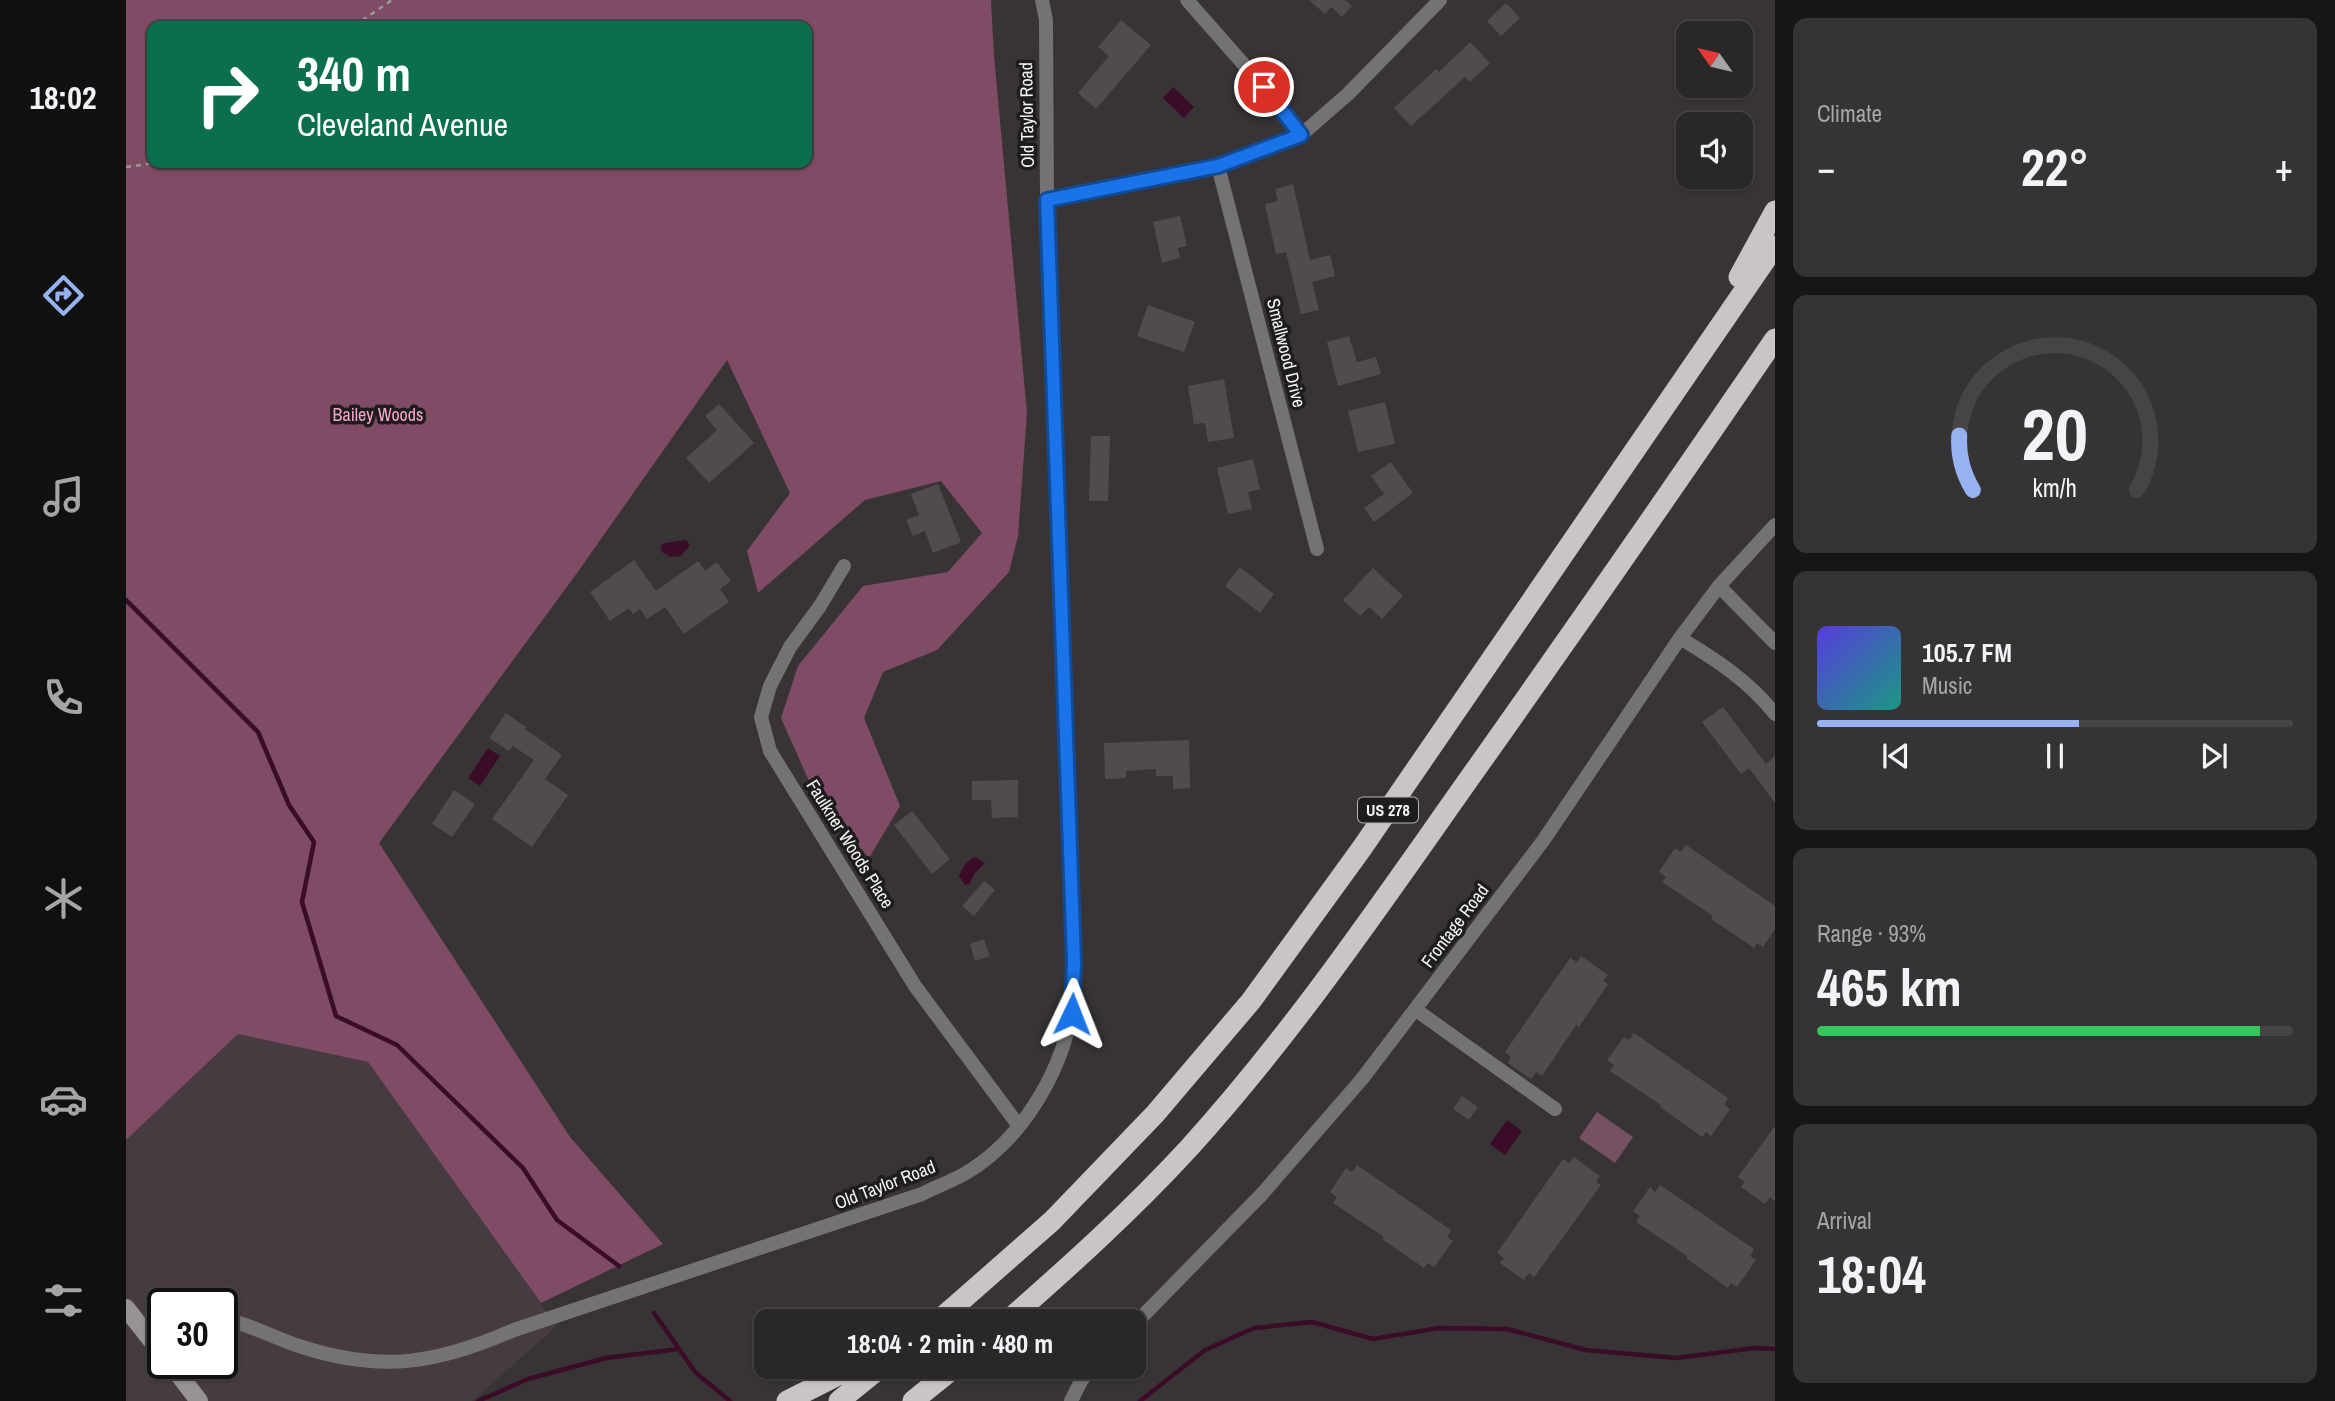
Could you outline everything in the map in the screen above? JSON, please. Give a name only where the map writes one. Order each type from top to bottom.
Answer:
[{"type":"highway","points":[[1671,399],[1775,211]]},
{"type":"highway","name":"US 278","points":[[953,1309],[1052,1221],[1155,1114],[1251,1001],[1362,848],[1775,246]]},
{"type":"highway","name":"US 278","points":[[1021,1309],[1091,1248],[1189,1147],[1286,1031],[1370,919],[1665,501],[1775,339]]},
{"type":"highway","points":[[1723,416],[1775,363]]},
{"type":"highway","points":[[787,1401],[830,1379]]},
{"type":"highway","points":[[839,1401],[866,1379]]},
{"type":"highway","points":[[912,1401],[940,1379]]},
{"type":"highway","points":[[920,1401],[943,1379]]},
{"type":"street","name":"Old Taylor Road","points":[[238,1325],[317,1352],[368,1362],[415,1361],[450,1355],[514,1330],[922,1194],[967,1172],[999,1147],[1019,1126],[1041,1094],[1059,1059],[1072,1014],[1074,962],[1047,200],[1046,20],[1042,0]]},
{"type":"street","points":[[1188,0],[1282,108],[1301,135]]},
{"type":"street","points":[[1047,200],[1218,166],[1301,135],[1348,94],[1440,0]]},
{"type":"street","name":"Smallwood Drive","points":[[1218,166],[1317,549]]},
{"type":"street","name":"Frontage Road","points":[[1146,1313],[1262,1194],[1362,1079],[1543,841],[1718,586],[1775,525]]},
{"type":"street","name":"Faulkner Woods Place","points":[[844,566],[820,606],[790,647],[770,686],[761,717],[770,751],[915,986],[1019,1126]]},
{"type":"street","points":[[1718,586],[1775,643]]},
{"type":"street","points":[[1680,638],[1722,663],[1752,688],[1775,714]]},
{"type":"street","points":[[1416,1010],[1556,1109]]},
{"type":"street","points":[[126,1308],[147,1334]]},
{"type":"street","points":[[182,1379],[199,1401]]},
{"type":"street","points":[[1071,1401],[1083,1379]]},
{"type":"path","points":[[361,21],[392,0]]},
{"type":"path","points":[[126,167],[147,164]]},
{"type":"shaded area","points":[[1173,87],[1194,107],[1184,118],[1163,98]]},
{"type":"shaded area","points":[[686,540],[690,545],[681,556],[670,557],[662,552],[661,546],[664,543]]},
{"type":"shaded area","points":[[488,748],[500,756],[480,786],[468,778]]},
{"type":"shaded area","points":[[975,857],[985,863],[974,874],[970,884],[965,885],[959,876],[969,860]]},
{"type":"shaded area","points":[[238,1034],[368,1062],[557,1326],[472,1401],[126,1401],[126,1140]]},
{"type":"shaded area","points":[[1597,1112],[1633,1137],[1615,1163],[1579,1138]]},
{"type":"shaded area","points":[[1507,1120],[1522,1131],[1505,1155],[1490,1144]]},
{"type":"green space","name":"Bailey Woods","points":[[126,0],[991,0],[1027,413],[1018,536],[1009,572],[937,650],[883,672],[864,718],[900,806],[869,858],[816,797],[781,718],[798,666],[863,586],[948,572],[982,533],[941,481],[865,500],[758,593],[747,551],[790,493],[727,360],[577,573],[379,843],[570,1137],[663,1244],[541,1303],[368,1062],[238,1034],[126,1140]]},
{"type":"building","points":[[1309,0],[1345,0],[1352,6],[1342,17],[1331,7],[1325,14]]},
{"type":"building","points":[[1506,3],[1520,18],[1501,36],[1487,21]]},
{"type":"building","points":[[1121,20],[1151,45],[1096,109],[1078,93],[1109,56],[1098,47]]},
{"type":"building","points":[[1470,42],[1490,63],[1470,82],[1465,77],[1411,126],[1394,108],[1436,69],[1439,72]]},
{"type":"building","points":[[1293,184],[1310,260],[1330,255],[1335,276],[1312,282],[1319,310],[1301,314],[1286,252],[1276,254],[1265,204],[1278,201],[1275,189]]},
{"type":"building","points":[[1180,216],[1187,246],[1178,248],[1180,258],[1162,263],[1153,222]]},
{"type":"building","points":[[1148,305],[1195,322],[1184,352],[1137,336]]},
{"type":"building","points":[[1349,336],[1357,362],[1376,357],[1381,374],[1338,386],[1327,342]]},
{"type":"building","points":[[1224,379],[1234,438],[1208,442],[1205,423],[1194,424],[1188,386]]},
{"type":"building","points":[[1385,402],[1395,444],[1358,452],[1348,411]]},
{"type":"building","points":[[719,404],[754,443],[709,483],[686,458],[717,430],[705,416]]},
{"type":"building","points":[[1091,436],[1110,436],[1108,501],[1089,501]]},
{"type":"building","points":[[1253,459],[1260,489],[1248,492],[1252,509],[1228,514],[1217,468]]},
{"type":"building","points":[[1391,462],[1413,493],[1374,522],[1364,508],[1384,494],[1371,476]]},
{"type":"building","points":[[938,484],[961,542],[933,553],[925,531],[913,536],[906,520],[919,515],[911,494]]},
{"type":"building","points":[[634,560],[656,591],[698,561],[705,571],[717,562],[731,581],[720,589],[729,602],[684,634],[665,607],[647,619],[640,609],[633,614],[629,608],[610,621],[590,592]]},
{"type":"building","points":[[1240,567],[1274,594],[1260,613],[1225,586]]},
{"type":"building","points":[[1373,568],[1403,596],[1382,619],[1369,607],[1360,616],[1343,600]]},
{"type":"building","points":[[1723,707],[1766,764],[1775,756],[1775,803],[1749,768],[1741,774],[1702,722]]},
{"type":"building","points":[[506,713],[562,755],[545,779],[568,795],[532,847],[492,819],[534,760],[513,746],[509,751],[489,738]]},
{"type":"building","points":[[1189,740],[1190,788],[1173,789],[1173,776],[1156,776],[1156,769],[1126,771],[1126,778],[1105,779],[1104,743]]},
{"type":"building","points":[[1018,780],[1018,817],[992,818],[991,800],[972,800],[972,781]]},
{"type":"building","points":[[454,790],[475,804],[452,837],[432,824]]},
{"type":"building","points":[[912,811],[950,859],[932,874],[894,825]]},
{"type":"building","points":[[1686,845],[1775,906],[1775,929],[1763,947],[1757,943],[1754,948],[1711,919],[1713,916],[1662,882],[1666,877],[1659,872],[1675,848],[1681,852]]},
{"type":"building","points":[[984,881],[995,890],[974,916],[962,906]]},
{"type":"building","points":[[984,939],[990,956],[975,961],[970,944]]},
{"type":"building","points":[[1581,956],[1608,975],[1603,981],[1608,984],[1579,1027],[1576,1025],[1542,1076],[1536,1072],[1531,1079],[1508,1063],[1511,1057],[1505,1052],[1570,958],[1577,962]]},
{"type":"building","points":[[1634,1033],[1728,1098],[1724,1105],[1730,1109],[1711,1136],[1706,1132],[1702,1137],[1660,1107],[1661,1105],[1610,1071],[1614,1065],[1607,1060],[1624,1037],[1629,1040]]},
{"type":"building","points":[[1462,1096],[1478,1107],[1469,1120],[1453,1109]]},
{"type":"building","points":[[1775,1126],[1775,1201],[1770,1197],[1765,1204],[1741,1187],[1745,1182],[1738,1177]]},
{"type":"building","points":[[1574,1157],[1600,1176],[1596,1182],[1601,1185],[1534,1277],[1529,1273],[1524,1280],[1500,1263],[1504,1258],[1497,1253],[1563,1159],[1569,1163]]},
{"type":"building","points":[[1357,1165],[1451,1230],[1447,1237],[1453,1241],[1434,1267],[1428,1263],[1424,1268],[1333,1203],[1337,1197],[1330,1192],[1346,1168],[1352,1172]]},
{"type":"building","points":[[1660,1185],[1754,1249],[1750,1256],[1756,1260],[1737,1287],[1731,1283],[1728,1288],[1686,1258],[1687,1256],[1636,1222],[1640,1216],[1633,1211],[1650,1187],[1655,1192]]},
{"type":"waterway","points":[[126,600],[258,732],[289,805],[314,842],[302,902],[336,1016],[397,1045],[523,1168],[557,1220],[619,1266]]},
{"type":"waterway","points":[[654,1313],[695,1372],[730,1401]]},
{"type":"waterway","points":[[1140,1401],[1205,1350],[1254,1328],[1312,1322],[1373,1339],[1439,1328],[1507,1329],[1586,1350],[1676,1358],[1755,1348],[1775,1349]]},
{"type":"waterway","points":[[478,1401],[528,1379],[606,1358],[679,1349]]},
{"type":"route","points":[[1072,1014],[1074,962],[1047,200],[1218,166],[1301,135],[1264,87]]}]
